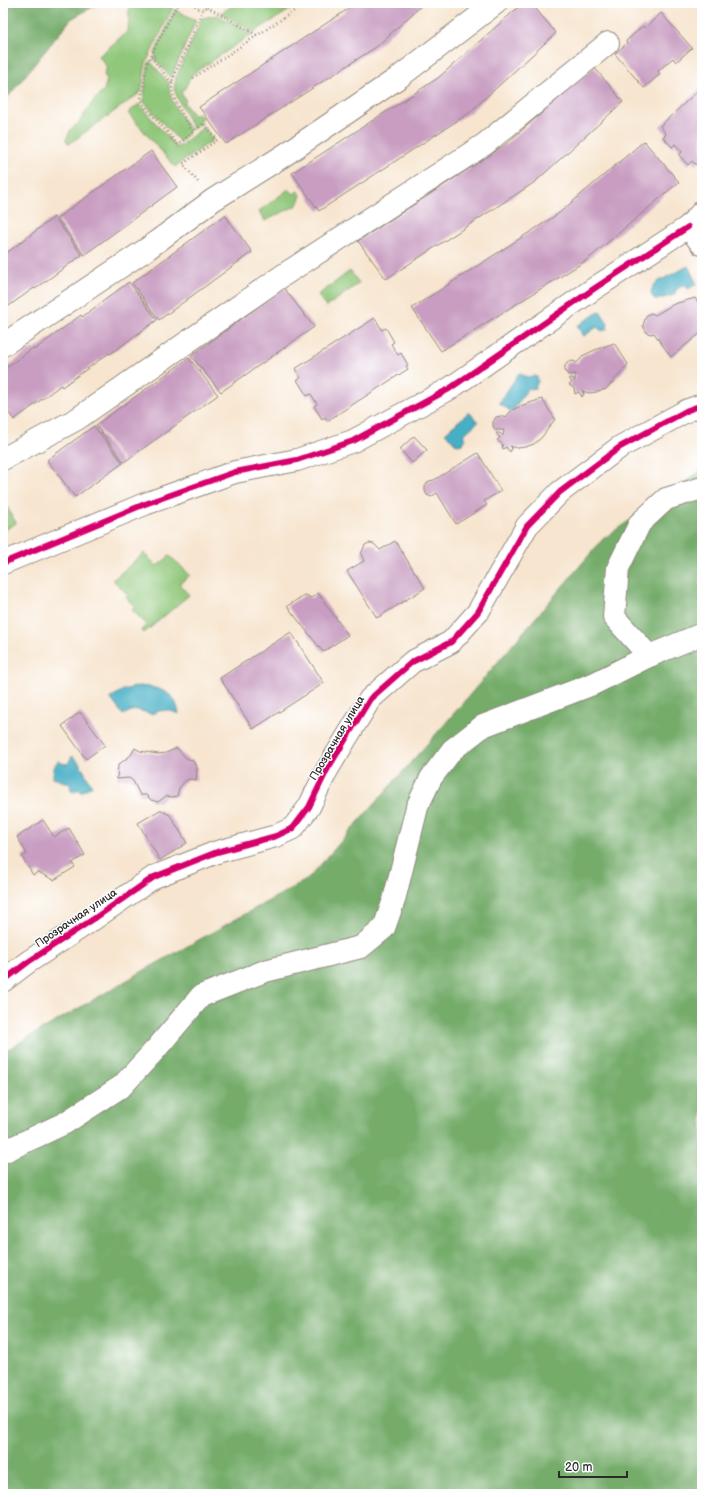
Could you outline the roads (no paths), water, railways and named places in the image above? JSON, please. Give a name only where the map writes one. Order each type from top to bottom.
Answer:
[{"type":"street","points":[[3,345],[147,249],[213,200],[282,156],[398,78],[496,3]]},
{"type":"street","points":[[3,459],[77,419],[282,276],[485,144],[608,43]]},
{"type":"street","points":[[3,563],[145,504],[235,472],[297,460],[353,441],[449,389],[695,220],[702,244]]},
{"type":"street","name":"Прозрачная улица","points":[[3,981],[28,962],[154,877],[217,852],[276,836],[293,828],[309,807],[327,770],[370,699],[412,662],[451,642],[478,612],[528,526],[560,492],[620,447],[688,410],[702,405]]},
{"type":"street","points":[[649,656],[614,617],[618,568],[640,523],[666,499],[702,488]]},
{"type":"street","points":[[3,1152],[65,1123],[122,1086],[201,996],[265,971],[361,947],[384,928],[394,900],[417,807],[431,778],[452,750],[484,726],[593,684],[649,656],[702,634]]},
{"type":"water","points":[[688,266],[697,284],[688,289],[685,284],[677,289],[674,295],[656,300],[652,296],[651,291],[657,282]]},
{"type":"water","points":[[600,311],[608,323],[607,329],[602,331],[597,327],[584,336],[577,326]]},
{"type":"water","points":[[519,373],[527,377],[537,377],[538,381],[535,388],[528,388],[512,412],[499,403]]},
{"type":"water","points":[[469,412],[478,422],[463,435],[466,438],[463,444],[457,445],[445,433]]},
{"type":"water","points":[[138,686],[159,689],[170,695],[177,706],[179,714],[168,710],[151,714],[138,710],[131,711],[123,715],[110,698],[123,690]]},
{"type":"water","points":[[72,756],[79,762],[92,786],[81,792],[79,789],[74,792],[71,791],[70,784],[53,778],[54,768],[57,762],[59,760],[61,763],[67,764]]}]
